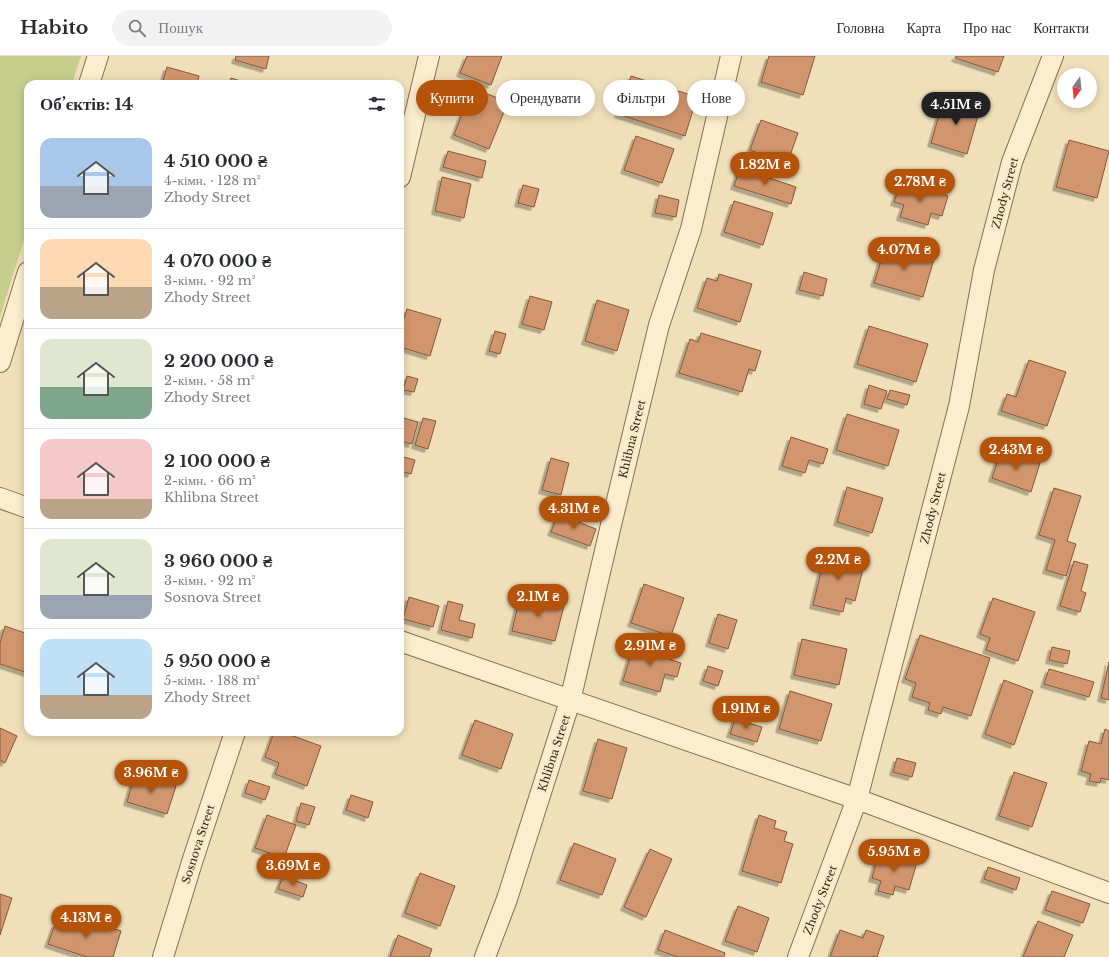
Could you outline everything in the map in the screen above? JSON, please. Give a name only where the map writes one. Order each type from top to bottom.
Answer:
[{"type":"street","points":[[90,80],[98,56]]},
{"type":"street","points":[[404,160],[429,56]]},
{"type":"street","name":"Khlibna Street","points":[[485,957],[507,899],[570,701],[659,325],[691,229],[731,56]]},
{"type":"street","name":"Zhody Street","points":[[798,957],[857,799],[959,406],[984,270],[1012,162],[1053,56]]},
{"type":"street","points":[[0,362],[24,285]]},
{"type":"street","points":[[0,498],[24,507]]},
{"type":"street","points":[[404,642],[857,799],[1109,893]]},
{"type":"street","name":"Sosnova Street","points":[[163,957],[193,859],[234,736]]},
{"type":"green space","points":[[0,56],[81,56],[73,80],[24,80],[24,240],[0,317]]},
{"type":"building","points":[[236,56],[269,56],[266,69],[235,60]]},
{"type":"building","points":[[467,56],[502,56],[491,85],[488,84],[488,80],[478,80],[460,73]]},
{"type":"building","points":[[769,56],[815,56],[803,95],[761,82]]},
{"type":"building","points":[[956,56],[1004,56],[998,72],[955,58]]},
{"type":"building","points":[[167,67],[199,76],[198,80],[163,80]]},
{"type":"building","points":[[631,76],[644,80],[630,80]]},
{"type":"building","points":[[679,91],[687,94],[687,116],[691,116],[685,136],[624,116],[679,116]]},
{"type":"building","points":[[488,94],[496,97],[496,116],[502,116],[489,149],[454,135],[461,116],[488,116]]},
{"type":"building","points":[[944,98],[980,109],[967,154],[931,143]]},
{"type":"building","points":[[761,120],[798,133],[787,164],[750,150]]},
{"type":"building","points":[[636,136],[674,149],[662,183],[624,170]]},
{"type":"building","points":[[1069,140],[1109,151],[1097,198],[1056,187]]},
{"type":"building","points":[[448,151],[486,161],[482,178],[443,167]]},
{"type":"building","points":[[740,168],[796,187],[791,204],[734,186]]},
{"type":"building","points":[[442,177],[471,184],[464,218],[435,211]]},
{"type":"building","points":[[901,182],[948,196],[942,216],[931,213],[928,225],[900,217],[904,205],[894,202]]},
{"type":"building","points":[[523,185],[539,189],[534,207],[518,203]]},
{"type":"building","points":[[659,195],[679,200],[676,217],[655,213]]},
{"type":"building","points":[[734,201],[773,213],[763,245],[724,232]]},
{"type":"building","points":[[886,245],[934,259],[923,297],[874,283]]},
{"type":"building","points":[[804,272],[827,279],[823,296],[799,290]]},
{"type":"building","points":[[719,274],[752,284],[740,322],[697,308],[707,278],[717,281]]},
{"type":"building","points":[[530,296],[552,302],[544,330],[522,324]]},
{"type":"building","points":[[597,300],[629,310],[617,351],[585,341]]},
{"type":"building","points":[[407,309],[441,319],[430,356],[404,348],[404,318]]},
{"type":"building","points":[[869,326],[928,344],[916,382],[857,364]]},
{"type":"building","points":[[495,331],[506,334],[500,354],[489,351]]},
{"type":"building","points":[[701,333],[761,351],[755,371],[749,369],[742,392],[679,373],[690,339],[698,342]]},
{"type":"building","points":[[1029,360],[1066,372],[1047,426],[1001,411],[1007,394],[1016,397]]},
{"type":"building","points":[[407,376],[418,379],[414,392],[404,390]]},
{"type":"building","points":[[869,385],[887,391],[881,409],[864,404]]},
{"type":"building","points":[[890,390],[910,395],[907,405],[887,399]]},
{"type":"building","points":[[847,414],[899,430],[888,466],[836,450]]},
{"type":"building","points":[[404,418],[418,422],[412,444],[404,442]]},
{"type":"building","points":[[423,418],[436,421],[428,449],[415,445]]},
{"type":"building","points":[[791,437],[828,449],[823,464],[809,460],[805,473],[782,466]]},
{"type":"building","points":[[1001,450],[1040,463],[1031,492],[992,478]]},
{"type":"building","points":[[404,457],[415,460],[411,474],[404,472]]},
{"type":"building","points":[[551,458],[569,463],[561,495],[542,490]]},
{"type":"building","points":[[847,487],[883,498],[872,533],[837,522]]},
{"type":"building","points":[[1054,488],[1081,496],[1067,541],[1076,544],[1066,576],[1046,570],[1055,540],[1039,535]]},
{"type":"building","points":[[558,514],[596,529],[590,546],[551,532]]},
{"type":"building","points":[[826,551],[865,561],[855,601],[846,598],[843,612],[813,605]]},
{"type":"building","points":[[1074,561],[1088,565],[1081,591],[1086,593],[1080,612],[1060,606]]},
{"type":"building","points":[[644,584],[684,598],[671,636],[631,623]]},
{"type":"building","points":[[520,596],[564,606],[555,641],[512,631]]},
{"type":"building","points":[[409,597],[439,606],[433,627],[404,619]]},
{"type":"building","points":[[993,598],[1035,612],[1018,661],[986,650],[990,638],[980,634]]},
{"type":"building","points":[[448,601],[463,605],[459,620],[475,624],[472,638],[441,630]]},
{"type":"building","points":[[718,614],[737,620],[728,649],[709,643]]},
{"type":"building","points":[[5,626],[24,633],[24,672],[0,664],[0,643]]},
{"type":"building","points":[[920,635],[990,658],[971,716],[943,707],[941,714],[928,710],[930,703],[912,697],[916,683],[905,679]]},
{"type":"building","points":[[802,639],[847,649],[839,685],[794,675]]},
{"type":"building","points":[[634,643],[670,653],[669,659],[681,663],[677,677],[665,674],[660,692],[623,681]]},
{"type":"building","points":[[1052,647],[1070,651],[1067,664],[1049,660]]},
{"type":"building","points":[[1109,662],[1109,700],[1101,698]]},
{"type":"building","points":[[708,666],[723,671],[718,686],[703,681]]},
{"type":"building","points":[[1049,669],[1094,682],[1089,697],[1044,684]]},
{"type":"building","points":[[1004,680],[1033,691],[1014,745],[985,734]]},
{"type":"building","points":[[790,691],[832,704],[821,741],[779,729]]},
{"type":"building","points":[[735,719],[762,727],[757,742],[730,734]]},
{"type":"building","points":[[475,720],[513,734],[501,769],[462,755]]},
{"type":"building","points":[[0,728],[17,736],[5,763],[0,760]]},
{"type":"building","points":[[1105,729],[1109,731],[1109,780],[1101,778],[1100,783],[1089,781],[1091,774],[1081,771],[1089,741],[1101,744]]},
{"type":"building","points":[[273,736],[293,736],[321,746],[307,786],[275,774],[279,763],[265,757]]},
{"type":"building","points":[[598,739],[627,748],[612,799],[583,791]]},
{"type":"building","points":[[897,758],[916,763],[912,777],[893,772]]},
{"type":"building","points":[[1014,772],[1047,783],[1032,827],[999,816]]},
{"type":"building","points":[[135,774],[176,786],[167,814],[127,802]]},
{"type":"building","points":[[249,780],[270,787],[265,800],[245,793]]},
{"type":"building","points":[[351,795],[373,802],[368,818],[346,810]]},
{"type":"building","points":[[301,803],[315,807],[309,825],[296,821]]},
{"type":"building","points":[[267,815],[296,825],[284,858],[255,848]]},
{"type":"building","points":[[759,815],[776,821],[774,828],[787,832],[784,841],[793,844],[781,883],[742,871]]},
{"type":"building","points":[[574,843],[616,859],[602,895],[560,880]]},
{"type":"building","points":[[650,849],[672,859],[646,917],[624,907]]},
{"type":"building","points":[[879,852],[917,862],[909,890],[895,886],[893,895],[878,891],[881,881],[872,878]]},
{"type":"building","points":[[988,867],[1020,878],[1016,890],[984,879]]},
{"type":"building","points":[[420,873],[455,886],[440,926],[405,913]]},
{"type":"building","points":[[283,876],[307,885],[303,897],[278,889]]},
{"type":"building","points":[[1052,891],[1090,904],[1083,923],[1045,910]]},
{"type":"building","points":[[0,894],[12,898],[0,935]]},
{"type":"building","points":[[738,906],[769,918],[757,952],[725,941]]},
{"type":"building","points":[[77,916],[121,931],[113,957],[87,957],[48,944],[55,924],[73,930]]},
{"type":"building","points":[[1038,921],[1073,935],[1064,957],[1023,957]]},
{"type":"building","points":[[665,930],[725,953],[724,957],[678,957],[658,950]]},
{"type":"building","points":[[840,930],[863,938],[866,930],[884,936],[877,957],[830,957]]},
{"type":"building","points":[[398,935],[432,949],[429,957],[390,957]]}]
